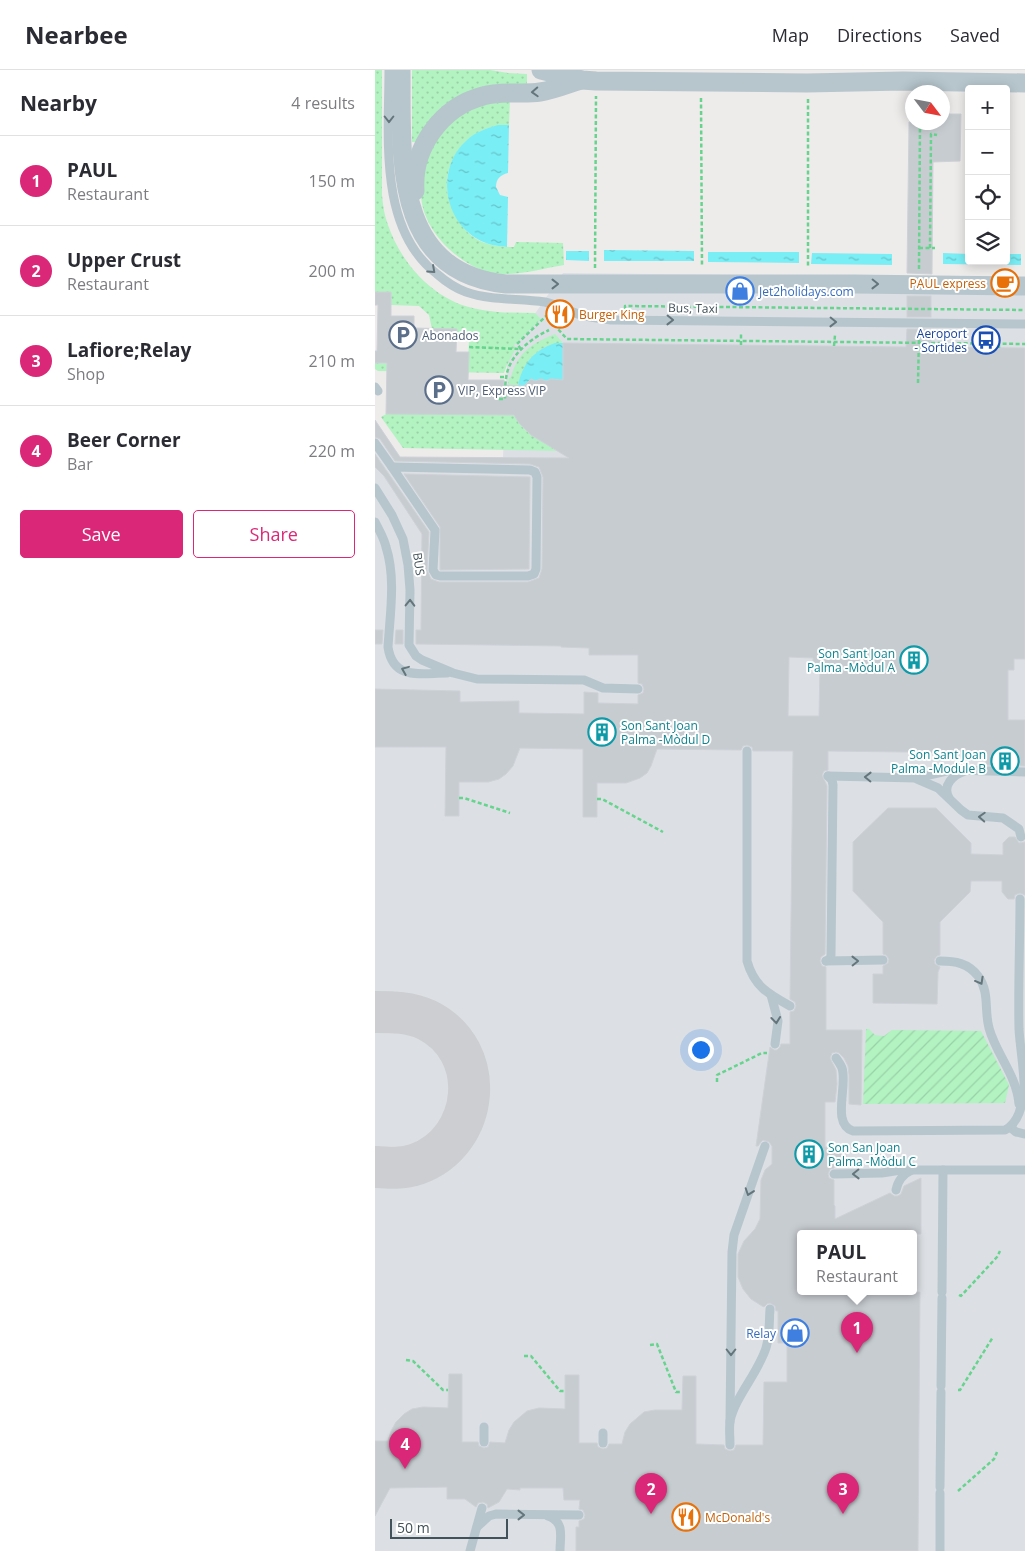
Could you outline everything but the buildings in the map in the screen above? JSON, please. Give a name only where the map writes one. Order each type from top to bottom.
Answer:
[{"type":"street","points":[[401,70],[402,155],[408,196],[415,217],[424,236],[438,255],[461,272],[489,282],[506,284],[1025,286]]},
{"type":"street","points":[[541,70],[584,77],[701,81],[1025,83]]},
{"type":"street","points":[[415,217],[414,182],[419,156],[433,130],[447,116],[466,102],[483,96],[510,92],[540,92],[584,77]]},
{"type":"lane","name":"Bus, Taxi","points":[[389,70],[389,158],[399,220],[413,250],[431,270],[466,292],[487,298],[546,302],[591,318],[611,320],[1025,324]]},
{"type":"lane","points":[[375,443],[435,530],[433,570],[436,575],[528,576],[533,574],[536,569],[537,477],[535,472],[530,470],[476,468],[392,467]]},
{"type":"lane","name":"BUS","points":[[375,488],[393,515],[403,539],[410,590],[409,646],[411,651],[422,660],[453,673]]},
{"type":"lane","points":[[375,522],[386,545],[391,580],[389,656],[399,670],[410,674],[453,673],[477,679],[584,680],[603,688],[638,689]]},
{"type":"lane","points":[[747,751],[747,961],[749,971],[755,981],[771,996],[790,1006]]},
{"type":"lane","points":[[883,960],[826,961],[831,955],[833,785],[832,780],[828,776],[916,778],[951,770],[1025,772]]},
{"type":"lane","points":[[949,798],[947,793],[948,784],[956,774],[965,770]]},
{"type":"lane","points":[[916,778],[934,785],[968,815],[1006,820],[1019,829],[1021,837]]},
{"type":"lane","points":[[836,1058],[842,1067],[843,1073],[842,1118],[845,1127],[849,1130],[1005,1130],[1010,1128],[1015,1122],[1020,1109],[1024,1087],[1019,1029],[1020,899]]},
{"type":"lane","points":[[940,961],[954,961],[969,967],[982,982],[986,996],[986,1018],[989,1029],[1017,1089],[1020,1109]]},
{"type":"lane","points":[[771,996],[778,1022],[775,1044]]},
{"type":"lane","points":[[1010,1128],[1015,1132],[1025,1134]]},
{"type":"lane","points":[[730,1445],[731,1252],[734,1235],[765,1146]]},
{"type":"lane","points":[[834,1174],[882,1174],[901,1170],[1025,1170]]},
{"type":"lane","points":[[896,1190],[900,1179],[905,1173],[913,1170]]},
{"type":"lane","points":[[940,1551],[943,1170]]},
{"type":"lane","points":[[730,1422],[734,1409],[767,1346],[770,1309]]},
{"type":"lane","points":[[484,1427],[484,1442]]},
{"type":"lane","points":[[603,1433],[603,1444]]},
{"type":"lane","points":[[470,1551],[482,1508]]},
{"type":"lane","points":[[545,1515],[556,1520],[559,1524],[560,1551]]},
{"type":"lane","points":[[477,1526],[489,1516],[579,1515]]},
{"type":"path","points":[[584,77],[595,272]]},
{"type":"path","points":[[701,81],[701,271]]},
{"type":"path","points":[[807,82],[808,274]]},
{"type":"path","points":[[919,275],[920,130]]},
{"type":"path","points":[[930,248],[931,134],[937,134]]},
{"type":"path","points":[[919,248],[935,248]]},
{"type":"path","points":[[919,304],[919,314]]},
{"type":"path","points":[[625,306],[1025,310]]},
{"type":"path","points":[[521,349],[517,344],[546,316],[567,339],[1025,344]]},
{"type":"path","points":[[499,398],[505,398],[506,377],[512,360],[521,349],[540,334],[549,330]]},
{"type":"path","points":[[918,383],[919,334]]},
{"type":"path","points":[[469,347],[521,349]]},
{"type":"path","points":[[500,377],[506,377]]},
{"type":"path","points":[[459,798],[510,813]]},
{"type":"path","points":[[597,799],[602,799],[663,832]]},
{"type":"path","points":[[717,1082],[717,1075],[761,1053],[769,1053]]},
{"type":"path","points":[[959,1295],[961,1296],[997,1257],[1000,1251]]},
{"type":"path","points":[[958,1390],[960,1390],[993,1337]]},
{"type":"path","points":[[650,1345],[657,1344],[676,1392],[682,1392]]},
{"type":"path","points":[[524,1356],[531,1356],[560,1391],[565,1391]]},
{"type":"path","points":[[406,1360],[413,1361],[443,1390],[448,1390]]},
{"type":"path","points":[[959,1490],[994,1459],[997,1452]]},
{"type":"shaded area","points":[[563,273],[1025,278],[1025,1551],[375,1551],[375,420],[401,459],[405,457],[503,457],[509,318],[532,318]]},
{"type":"green space","points":[[375,70],[382,70],[382,195],[384,210],[393,238],[407,262],[437,292],[462,305],[507,313],[535,313],[541,319],[514,345],[516,348],[504,373],[378,371],[375,369],[375,363],[468,365],[469,341],[457,341],[456,329],[432,329],[429,315],[419,306],[391,305],[391,292],[375,292]]},
{"type":"green space","points":[[412,70],[490,70],[527,74],[527,87],[504,85],[418,142],[412,142]]},
{"type":"green space","points":[[510,98],[509,125],[495,126],[482,130],[471,137],[454,157],[449,169],[447,182],[449,200],[462,226],[468,233],[480,241],[510,247],[514,247],[516,242],[563,243],[564,265],[526,272],[497,274],[464,261],[442,242],[427,219],[421,190],[428,150],[455,118],[471,108]]},
{"type":"green space","points":[[555,334],[563,343],[554,344],[539,351],[528,362],[520,377],[518,386],[508,386],[509,378],[522,355],[539,341]]},
{"type":"green space","points":[[510,403],[522,427],[538,439],[563,451],[403,448],[381,417],[386,414]]},
{"type":"green space","points":[[866,1029],[869,1029],[875,1035],[884,1036],[892,1030],[981,1031],[1009,1085],[1005,1103],[863,1104]]},
{"type":"water","points":[[498,125],[509,125],[508,173],[499,178],[496,187],[500,195],[508,197],[507,247],[481,241],[468,232],[458,221],[451,208],[448,194],[447,179],[450,165],[457,152],[474,135]]},
{"type":"water","points":[[604,250],[694,251],[694,261],[604,261]]},
{"type":"water","points":[[566,251],[589,251],[589,261],[566,260]]},
{"type":"water","points":[[708,252],[799,252],[799,263],[708,262]]},
{"type":"water","points":[[812,253],[892,254],[892,265],[811,264]]},
{"type":"water","points":[[943,253],[965,254],[965,264],[943,264]]},
{"type":"water","points":[[1010,254],[1021,254],[1021,265],[1010,265]]},
{"type":"water","points":[[555,343],[563,343],[563,386],[539,386],[531,379],[529,386],[518,386],[523,371],[530,359],[541,350]]},
{"type":"taxiway","points":[[375,1012],[395,1012],[414,1015],[427,1020],[447,1034],[460,1052],[468,1073],[469,1095],[464,1117],[454,1136],[438,1152],[412,1166],[396,1168],[375,1167]]},
{"type":"place","name":"PAUL express","points":[[1005,283]]},
{"type":"place","name":"Jet2holidays.com","points":[[740,291]]},
{"type":"place","name":"Burger King","points":[[560,314]]},
{"type":"place","name":"Abonados","points":[[403,335]]},
{"type":"place","name":"Aeroport - Sortides","points":[[986,340]]},
{"type":"place","name":"VIP, Express VIP","points":[[439,390]]},
{"type":"place","name":"Son Sant Joan Palma -Mòdul A","points":[[914,660]]},
{"type":"place","name":"Son Sant Joan Palma -Mòdul D","points":[[602,732]]},
{"type":"place","name":"Son Sant Joan Palma -Module B","points":[[1005,761]]},
{"type":"place","name":"Son San Joan Palma -Mòdul C","points":[[809,1154]]},
{"type":"place","name":"Relay","points":[[795,1333]]},
{"type":"place","name":"PAUL","points":[[857,1353]]},
{"type":"place","name":"Beer Corner","points":[[405,1469]]},
{"type":"place","name":"Upper Crust","points":[[651,1514]]},
{"type":"place","name":"Lafiore;Relay","points":[[843,1514]]},
{"type":"place","name":"McDonald's","points":[[686,1517]]}]
